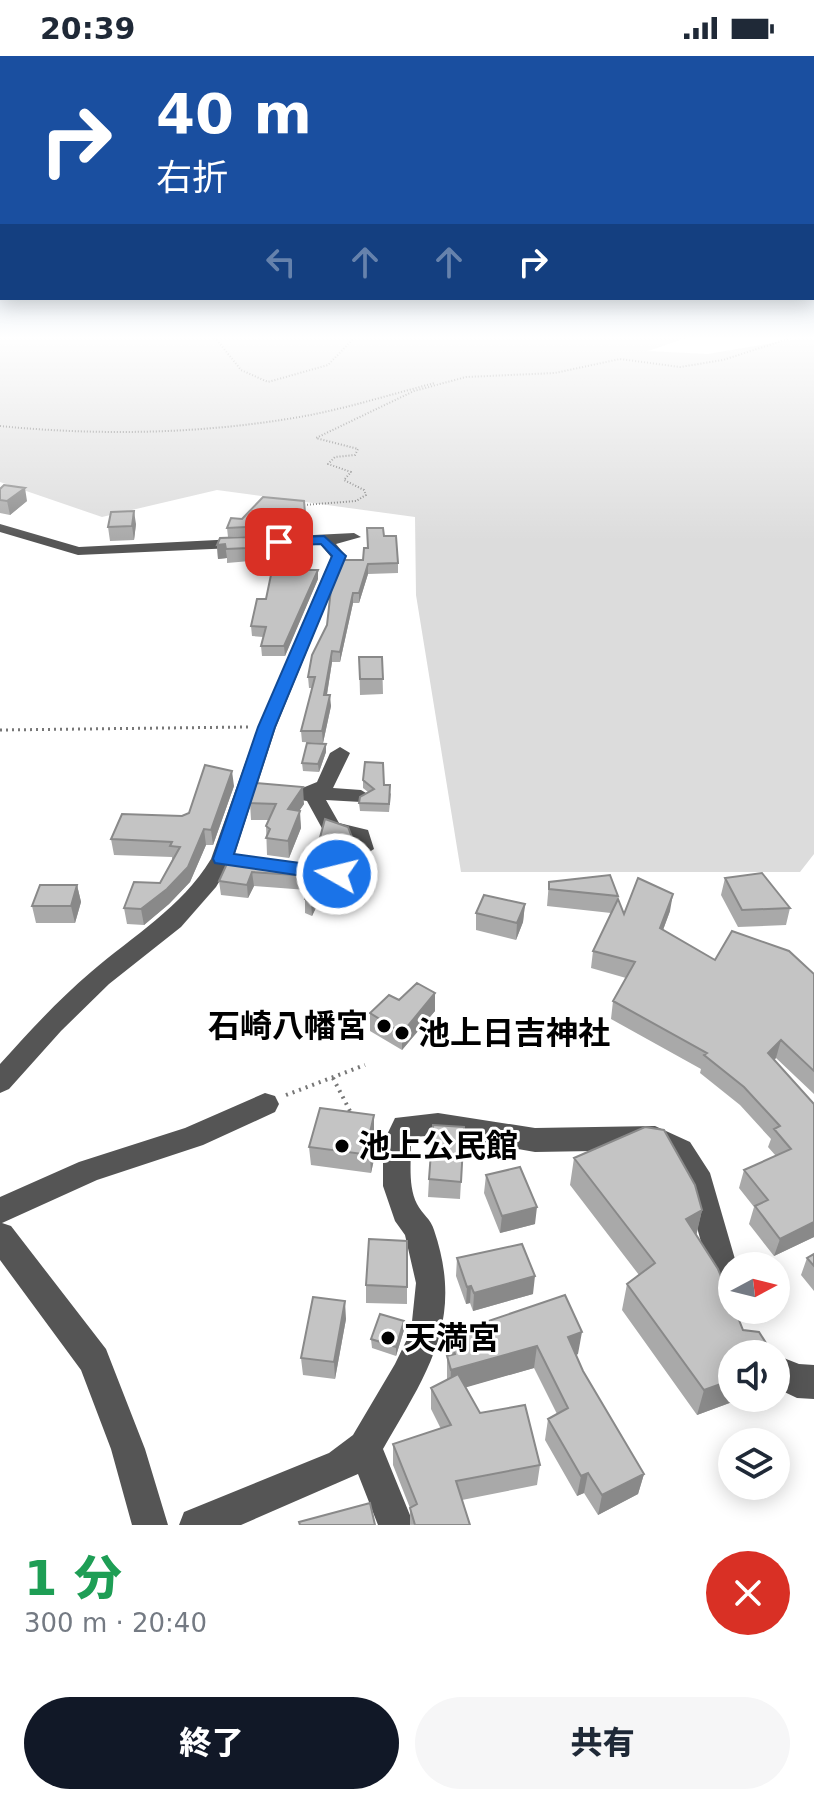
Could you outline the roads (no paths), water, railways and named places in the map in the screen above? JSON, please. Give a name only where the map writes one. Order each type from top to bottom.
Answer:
[{"type":"street","points":[[0,528],[78,551],[325,541],[354,537]]},
{"type":"street","points":[[0,1082],[52,1024],[100,978],[173,921],[208,882],[222,859],[267,727],[339,556],[325,541]]},
{"type":"street","points":[[246,790],[287,791],[302,796],[311,793],[325,786],[340,753]]},
{"type":"street","points":[[311,793],[361,796]]},
{"type":"street","points":[[311,793],[318,801],[326,825],[340,834],[361,835],[363,849]]},
{"type":"street","points":[[222,859],[251,863]]},
{"type":"street","points":[[280,867],[337,874]]},
{"type":"street","points":[[0,1211],[89,1171],[193,1137],[265,1104]]},
{"type":"street","points":[[197,1525],[341,1465],[365,1447],[407,1376],[427,1332],[432,1283],[419,1229],[405,1212],[397,1186],[397,1143],[405,1126],[438,1124],[535,1140],[655,1138],[680,1150],[696,1173],[718,1252]]},
{"type":"street","points":[[0,1236],[94,1360],[128,1449],[150,1525]]},
{"type":"street","points":[[790,1378],[814,1382]]},
{"type":"street","points":[[365,1447],[396,1525]]},
{"type":"place","name":"石崎八幡宮","points":[[384,1026]]},
{"type":"place","name":"池上日吉神社","points":[[402,1033]]},
{"type":"place","name":"池上公民館","points":[[342,1146]]},
{"type":"place","name":"天満宮","points":[[388,1338]]}]
